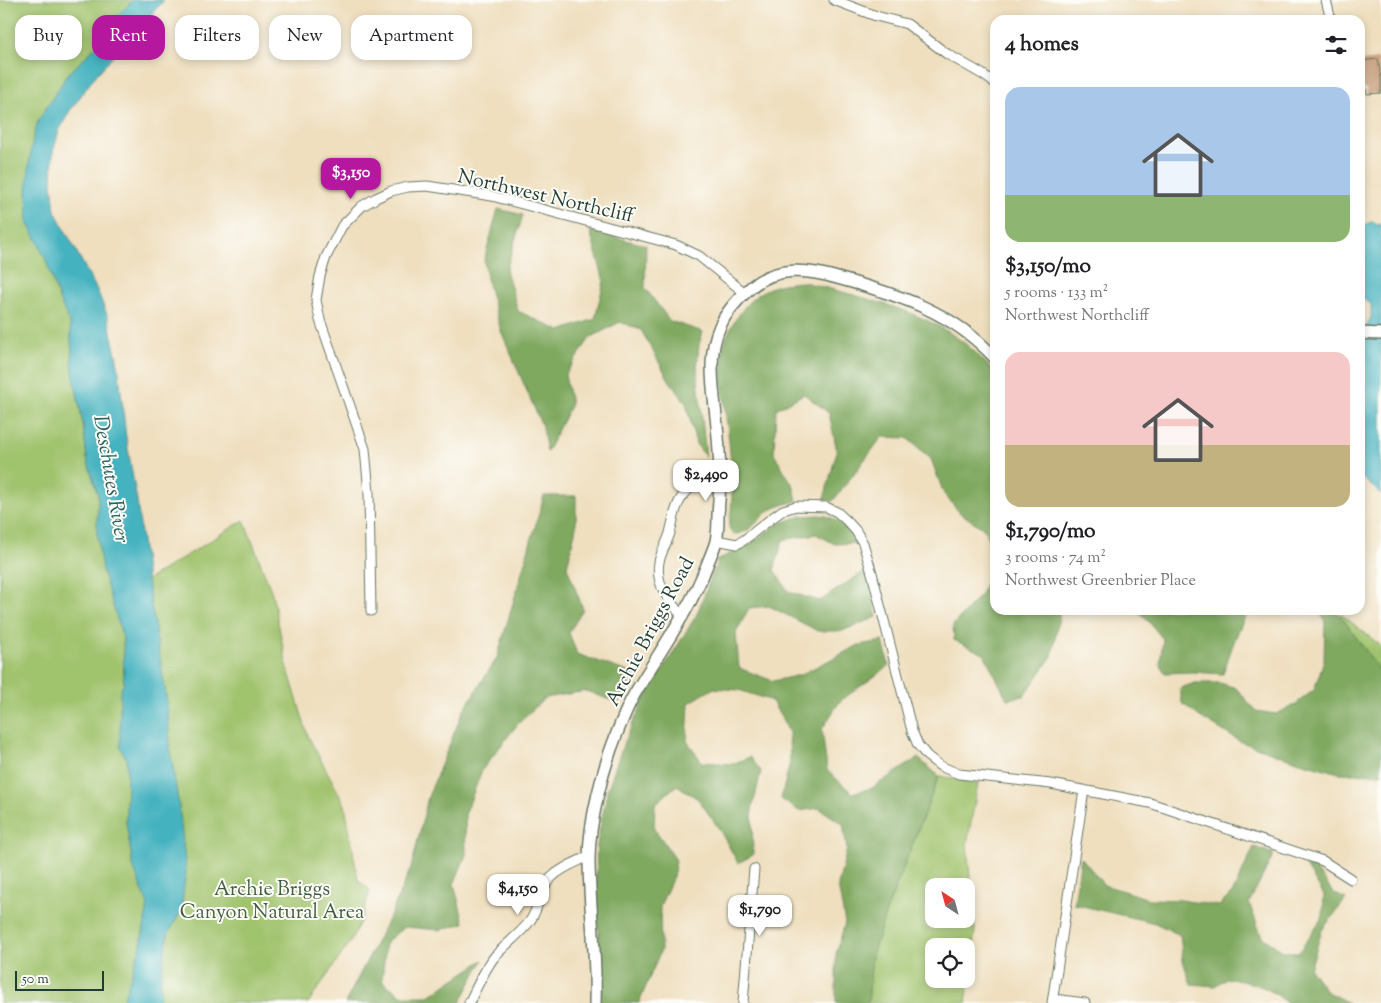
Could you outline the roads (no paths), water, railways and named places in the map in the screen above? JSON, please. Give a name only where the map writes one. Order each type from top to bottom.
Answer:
[{"type":"street","points":[[836,0],[876,16],[907,24],[947,54],[990,80]]},
{"type":"street","points":[[1326,0],[1330,15]]},
{"type":"street","name":"Northwest Northcliff","points":[[371,611],[369,493],[365,449],[320,320],[316,300],[320,276],[326,257],[342,226],[362,206],[391,191],[408,187],[428,186],[492,196],[676,245],[699,256],[745,293]]},
{"type":"street","name":"Archie Briggs Road","points":[[595,1003],[595,961],[589,856],[598,798],[604,774],[616,736],[633,698],[683,617],[700,583],[716,540],[720,471],[711,365],[720,325],[745,293],[770,275],[790,271],[810,271],[901,298],[940,314],[965,331],[990,352]]},
{"type":"street","points":[[1365,333],[1381,334]]},
{"type":"street","points":[[683,617],[664,592],[658,576],[659,562],[681,497],[688,489],[720,471]]},
{"type":"street","points":[[716,540],[737,544],[783,510],[796,506],[826,507],[837,512],[856,531],[863,543],[872,573],[912,731],[918,745],[927,756],[940,766],[959,774],[1051,784],[1150,803],[1323,861],[1351,879]]},
{"type":"street","points":[[1084,790],[1052,1001],[1085,1003]]},
{"type":"street","points":[[469,1003],[483,973],[491,962],[529,922],[544,887],[552,877],[562,869],[589,856]]},
{"type":"street","points":[[743,1003],[754,868]]},
{"type":"water","points":[[133,0],[164,0],[150,15],[118,15]]},
{"type":"water","name":"Deschutes River","points":[[92,51],[92,60],[110,60],[69,112],[59,131],[53,152],[52,183],[55,211],[97,290],[108,317],[118,364],[126,437],[167,702],[171,755],[186,871],[181,912],[168,934],[161,975],[159,1003],[122,1003],[141,945],[148,905],[133,866],[126,822],[127,760],[120,747],[120,691],[124,683],[123,638],[102,570],[97,533],[98,495],[87,459],[83,424],[73,373],[70,324],[45,258],[28,222],[27,192],[33,138],[38,121],[67,75]]},
{"type":"water","points":[[1373,221],[1376,225],[1381,224],[1381,494],[1365,480],[1365,330],[1371,317],[1371,304],[1365,300],[1365,225]]},
{"type":"park label","name":"Archie Briggs Canyon Natural Area","points":[[272,900]]}]
